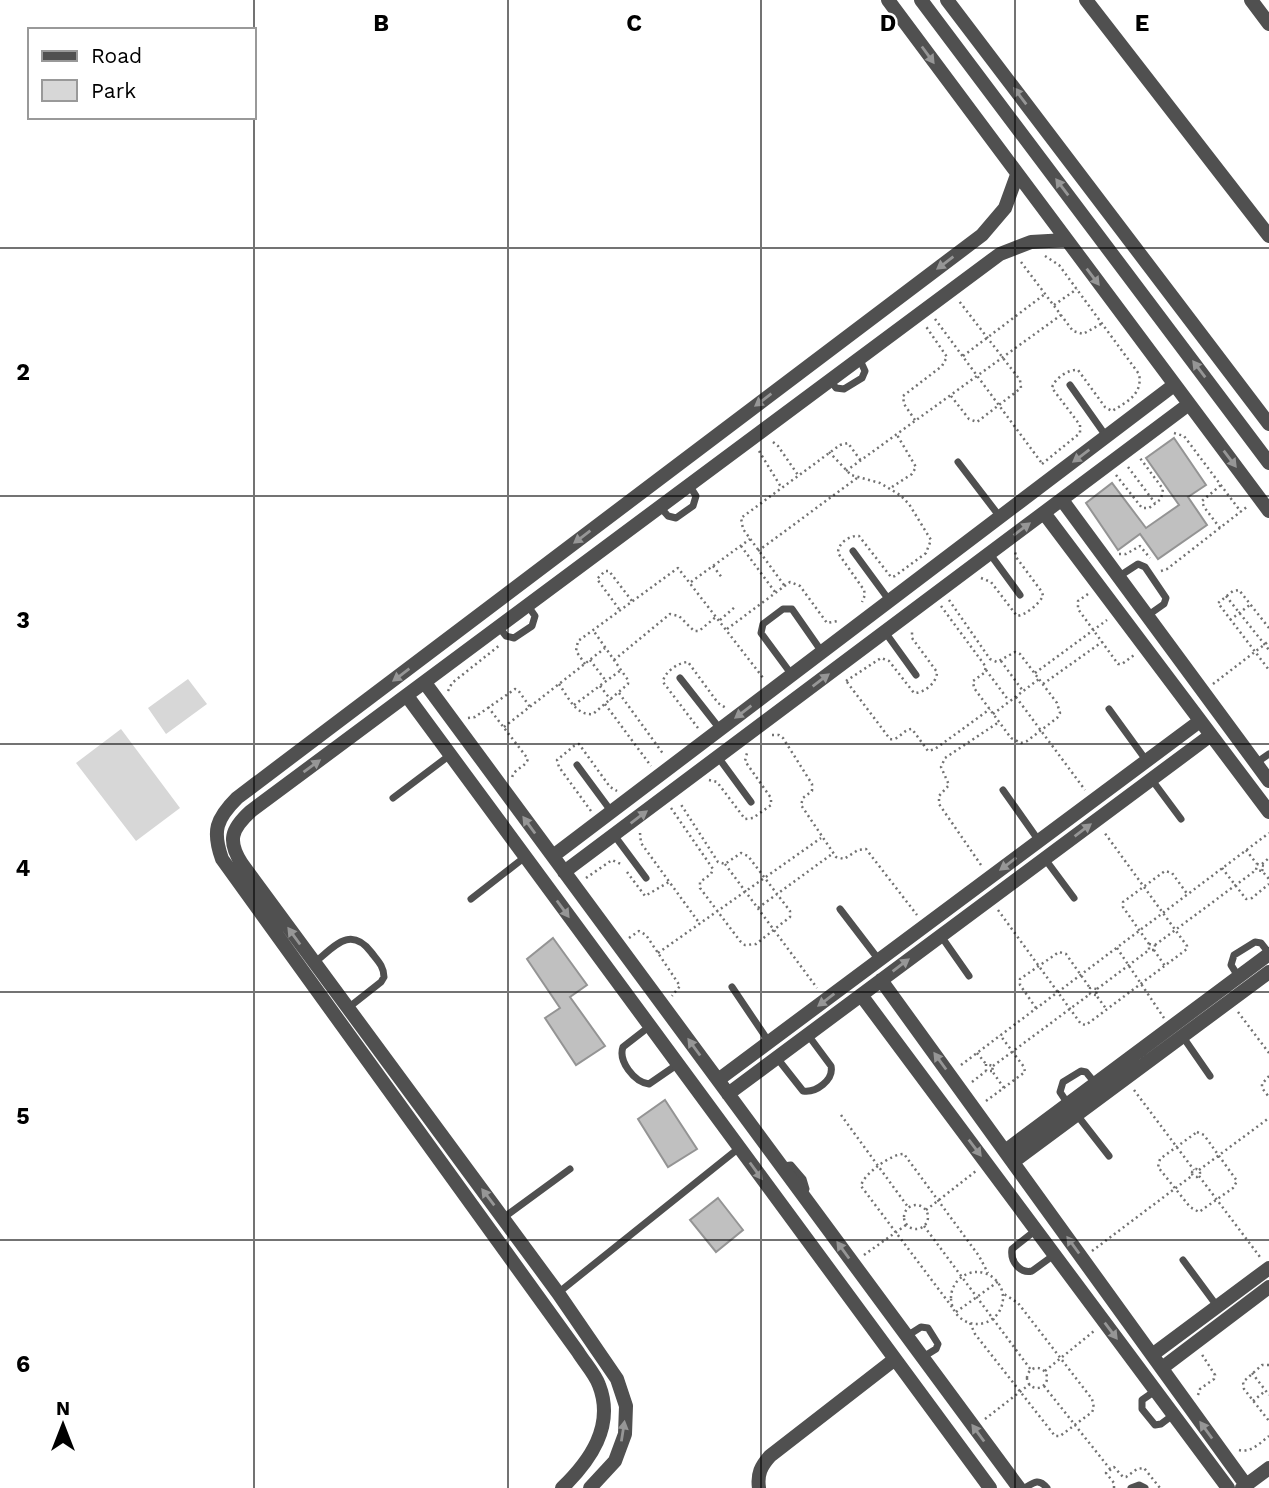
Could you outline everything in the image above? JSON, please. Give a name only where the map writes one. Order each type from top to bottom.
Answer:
[{"type":"street","points":[[888,0],[1269,511]]},
{"type":"street","points":[[921,0],[1269,463]]},
{"type":"street","points":[[947,0],[1269,424]]},
{"type":"street","points":[[1086,0],[1269,236]]},
{"type":"street","points":[[1251,0],[1269,24]]},
{"type":"street","points":[[562,1488],[580,1471],[597,1445],[604,1415],[599,1385],[578,1352],[222,859],[216,842],[217,825],[237,798],[971,244],[995,222],[1005,208],[1017,175]]},
{"type":"street","points":[[590,1488],[615,1461],[625,1434],[626,1406],[617,1379],[558,1293],[242,864],[233,851],[233,835],[240,821],[251,811],[425,683],[504,633],[528,606],[986,264],[1015,246],[1031,242],[1066,240]]},
{"type":"street","points":[[971,244],[986,264]]},
{"type":"street","points":[[553,856],[1174,385]]},
{"type":"street","points":[[564,872],[1189,404]]},
{"type":"street","points":[[1062,500],[1269,780]]},
{"type":"street","points":[[1044,513],[1269,812]]},
{"type":"street","points":[[606,519],[620,536]]},
{"type":"street","points":[[425,683],[1019,1488]]},
{"type":"street","points":[[407,696],[990,1488]]},
{"type":"street","points":[[718,1080],[1200,721]]},
{"type":"street","points":[[728,1094],[1211,735]]},
{"type":"street","points":[[1073,1110],[1096,1084],[1269,953]]},
{"type":"street","points":[[1009,1157],[1073,1110],[1126,1079],[1269,972]]},
{"type":"street","points":[[881,980],[1162,1368],[1244,1487],[1269,1468]]},
{"type":"street","points":[[861,995],[1227,1488]]},
{"type":"street","points":[[396,1100],[409,1090]]},
{"type":"street","points":[[1152,1355],[1268,1268]]},
{"type":"street","points":[[1162,1368],[1269,1287]]},
{"type":"street","points":[[759,1488],[758,1475],[762,1464],[770,1456],[895,1359]]},
{"type":"lane","points":[[1070,385],[1107,436]]},
{"type":"lane","points":[[958,462],[1000,517]]},
{"type":"lane","points":[[853,551],[890,601]]},
{"type":"lane","points":[[990,554],[1020,595]]},
{"type":"lane","points":[[1118,577],[1138,564],[1145,567],[1166,598],[1164,604],[1147,616]]},
{"type":"lane","points":[[792,675],[761,633],[763,624],[783,609],[792,609],[822,653]]},
{"type":"lane","points":[[885,632],[916,675]]},
{"type":"lane","points":[[680,678],[720,729]]},
{"type":"lane","points":[[1109,709],[1147,761]]},
{"type":"lane","points":[[1256,763],[1269,754]]},
{"type":"lane","points":[[393,798],[450,755]]},
{"type":"lane","points":[[718,757],[751,802]]},
{"type":"lane","points":[[577,765],[611,812]]},
{"type":"lane","points":[[1151,779],[1181,818]]},
{"type":"lane","points":[[1003,790],[1039,841]]},
{"type":"lane","points":[[614,835],[646,878]]},
{"type":"lane","points":[[471,899],[525,857]]},
{"type":"lane","points":[[1045,858],[1074,898]]},
{"type":"lane","points":[[840,909],[879,961]]},
{"type":"lane","points":[[940,936],[969,976]]},
{"type":"lane","points":[[314,963],[344,940],[350,938],[364,942],[384,970],[381,982],[348,1008]]},
{"type":"lane","points":[[733,987],[770,1042]]},
{"type":"lane","points":[[650,1026],[623,1046],[621,1057],[624,1062],[638,1080],[649,1084],[678,1064]]},
{"type":"lane","points":[[777,1058],[803,1091],[813,1091],[829,1079],[831,1066],[807,1035]]},
{"type":"lane","points":[[1183,1037],[1210,1076]]},
{"type":"lane","points":[[1096,1084],[1086,1072],[1081,1071],[1063,1082],[1060,1092],[1109,1156]]},
{"type":"lane","points":[[558,1293],[740,1148]]},
{"type":"lane","points":[[503,1218],[570,1169]]},
{"type":"lane","points":[[1036,1230],[1012,1249],[1012,1258],[1020,1270],[1028,1273],[1054,1255]]},
{"type":"lane","points":[[1183,1259],[1217,1307]]},
{"type":"lane","points":[[907,1336],[923,1326],[928,1328],[939,1344],[923,1358]]},
{"type":"lane","points":[[1155,1391],[1142,1400],[1142,1409],[1155,1425],[1173,1415]]},
{"type":"lane","points":[[1024,1488],[1041,1481],[1047,1488]]},
{"type":"lane","points":[[1131,1488],[1139,1485],[1145,1488]]},
{"type":"path","points":[[1035,255],[1052,259],[1059,265],[1139,374],[1141,383],[1133,397],[1112,411],[1105,407],[1078,370],[1070,370],[1055,381],[1052,388],[1081,429],[1078,437],[1042,464]]},
{"type":"path","points":[[1027,256],[1019,259],[1078,333],[1088,333],[1101,324]]},
{"type":"path","points":[[1054,305],[1077,289]]},
{"type":"path","points":[[962,356],[1045,294]]},
{"type":"path","points":[[951,307],[960,302],[1020,380],[1021,387],[981,421],[973,422],[951,396]]},
{"type":"path","points":[[943,313],[935,318],[1052,478]]},
{"type":"path","points":[[845,472],[1061,315]]},
{"type":"path","points":[[915,421],[904,404],[903,396],[942,366],[947,357],[925,325]]},
{"type":"path","points":[[1170,435],[1180,433],[1184,436],[1241,512]]},
{"type":"path","points":[[890,488],[912,474],[916,467],[897,435]]},
{"type":"path","points":[[770,442],[776,443],[798,475]]},
{"type":"path","points":[[784,586],[740,524],[741,518],[843,443],[851,446],[861,461]]},
{"type":"path","points":[[761,449],[760,455],[781,487]]},
{"type":"path","points":[[1140,458],[1163,489],[1163,496],[1155,503],[1145,509],[1139,506],[1116,475],[1140,458]]},
{"type":"path","points":[[1128,467],[1155,503]]},
{"type":"path","points":[[758,551],[858,478]]},
{"type":"path","points":[[1220,528],[1202,501],[1221,485]]},
{"type":"path","points":[[1158,568],[1164,571],[1167,569],[1259,498]]},
{"type":"path","points":[[691,582],[750,539]]},
{"type":"path","points":[[741,546],[775,592]]},
{"type":"path","points":[[1117,553],[1123,555],[1140,546],[1151,559]]},
{"type":"path","points":[[976,579],[987,579],[1014,614],[1024,614],[1040,602],[1043,596],[1016,557],[1017,549]]},
{"type":"path","points":[[713,566],[723,579]]},
{"type":"path","points":[[585,664],[576,651],[576,644],[676,569],[681,570],[691,582],[764,677],[761,684]]},
{"type":"path","points":[[620,610],[598,581],[599,575],[609,571],[632,601]]},
{"type":"path","points":[[1269,628],[1239,590],[1226,596],[1218,606],[1269,670]]},
{"type":"path","points":[[1091,592],[1078,601],[1077,606],[1093,630],[1120,665],[1135,652]]},
{"type":"path","points":[[933,612],[958,593]]},
{"type":"path","points":[[1226,596],[1269,650]]},
{"type":"path","points":[[949,600],[990,659],[997,662],[1018,652],[1057,702],[1060,713],[1027,741],[1021,743],[1011,738],[972,685],[986,670]]},
{"type":"path","points":[[1230,620],[1251,604]]},
{"type":"path","points":[[720,620],[736,606]]},
{"type":"path","points":[[941,606],[1010,701]]},
{"type":"path","points":[[614,660],[670,614],[679,616],[694,631],[699,631],[717,615]]},
{"type":"path","points":[[1035,673],[1110,618]]},
{"type":"path","points":[[846,681],[881,658],[889,661],[914,693],[922,692],[934,682],[937,672],[912,638],[916,625]]},
{"type":"path","points":[[559,684],[578,711],[587,715],[593,714],[628,684],[593,631]]},
{"type":"path","points":[[450,696],[448,692],[452,683],[504,633]]},
{"type":"path","points":[[1203,692],[1269,641]]},
{"type":"path","points":[[1043,684],[1102,642]]},
{"type":"path","points":[[504,727],[605,648]]},
{"type":"path","points":[[590,660],[606,681]]},
{"type":"path","points":[[1001,661],[1023,691]]},
{"type":"path","points":[[697,733],[696,724],[663,682],[666,673],[688,662],[722,707],[733,705]]},
{"type":"path","points":[[837,668],[890,739],[912,729],[928,751],[935,749],[990,709]]},
{"type":"path","points":[[574,705],[621,670]]},
{"type":"path","points":[[993,714],[1039,679]]},
{"type":"path","points":[[600,686],[611,700]]},
{"type":"path","points":[[466,717],[471,719],[514,689],[518,690],[530,707]]},
{"type":"path","points":[[605,704],[652,768],[666,758],[619,693]]},
{"type":"path","points":[[1016,697],[1093,801]]},
{"type":"path","points":[[488,707],[528,759],[526,764],[514,771],[513,781]]},
{"type":"path","points":[[990,878],[938,800],[948,785],[941,767],[945,758],[999,722]]},
{"type":"path","points":[[770,736],[779,735],[783,738],[812,784],[812,791],[803,798],[800,806],[833,853],[840,859],[862,848],[870,851],[925,926]]},
{"type":"path","points":[[590,815],[591,810],[559,767],[558,756],[579,744],[610,787],[615,791],[622,791]]},
{"type":"path","points":[[705,782],[717,782],[746,820],[753,818],[771,805],[771,798],[745,761],[744,757],[749,751]]},
{"type":"path","points":[[726,864],[738,855],[745,854],[791,914],[774,930],[756,944],[745,945],[699,885],[713,869],[671,808],[680,802],[718,862],[726,864],[774,930],[826,1000]]},
{"type":"path","points":[[990,899],[1081,1024],[1086,1025],[1107,1010],[1187,949],[1186,943],[1096,820]]},
{"type":"path","points":[[643,829],[640,833],[641,843],[700,924]]},
{"type":"path","points":[[949,1074],[1269,833]]},
{"type":"path","points":[[658,953],[822,837]]},
{"type":"path","points":[[1247,850],[1269,879]]},
{"type":"path","points":[[758,908],[833,853]]},
{"type":"path","points":[[1165,966],[1154,950],[1155,945],[1269,859]]},
{"type":"path","points":[[578,884],[612,860],[620,863],[645,897],[669,881]]},
{"type":"path","points":[[1222,869],[1243,897],[1249,899],[1269,884]]},
{"type":"path","points":[[1256,870],[1262,871]]},
{"type":"path","points":[[1149,950],[1149,944],[1123,907],[1123,902],[1162,872],[1169,871],[1188,895]]},
{"type":"path","points":[[1149,944],[1155,945]]},
{"type":"path","points":[[1116,948],[1171,1027]]},
{"type":"path","points":[[1107,1010],[1096,995],[1097,989],[1149,950],[1154,950]]},
{"type":"path","points":[[1036,1008],[1019,982],[1056,953],[1063,952],[1090,988],[1090,995]]},
{"type":"path","points":[[1090,988],[1097,989]]},
{"type":"path","points":[[992,1072],[993,1066],[1090,995],[1096,995]]},
{"type":"path","points":[[1230,1001],[1269,1052]]},
{"type":"path","points":[[975,1109],[1025,1072],[1000,1035]]},
{"type":"path","points":[[977,1053],[986,1064],[993,1066]]},
{"type":"path","points":[[986,1064],[986,1071]]},
{"type":"path","points":[[961,1090],[986,1071],[992,1072],[1004,1088]]},
{"type":"path","points":[[1269,1076],[1264,1080],[1262,1088],[1269,1097]]},
{"type":"path","points":[[1083,1258],[1193,1175],[1194,1170],[1126,1079]]},
{"type":"path","points":[[841,1115],[908,1207]]},
{"type":"path","points":[[1194,1170],[1199,1170],[1269,1118]]},
{"type":"path","points":[[1200,1132],[1237,1181],[1233,1188],[1204,1210],[1194,1211],[1161,1171],[1158,1163],[1176,1147],[1200,1132]]},
{"type":"path","points":[[970,1324],[983,1324],[994,1319],[1002,1308],[1004,1294],[999,1281],[988,1273],[979,1256],[904,1154],[895,1155],[864,1177],[861,1186],[956,1313],[970,1324],[1055,1436],[1060,1436],[1092,1412],[1094,1403],[1018,1303],[1004,1294]]},
{"type":"path","points":[[926,1210],[986,1163]]},
{"type":"path","points":[[1199,1170],[1199,1176],[1268,1268]]},
{"type":"path","points":[[1193,1175],[1199,1176]]},
{"type":"path","points":[[906,1225],[915,1229],[924,1226],[928,1219],[926,1210],[918,1205],[908,1207]]},
{"type":"path","points":[[906,1225],[904,1216],[908,1207]]},
{"type":"path","points":[[853,1263],[906,1225]]},
{"type":"path","points":[[924,1226],[1031,1370]]},
{"type":"path","points":[[952,1307],[954,1285],[961,1277],[974,1271],[988,1273]]},
{"type":"path","points":[[956,1313],[999,1281]]},
{"type":"path","points":[[1045,1371],[1104,1322]]},
{"type":"path","points":[[1195,1343],[1215,1375],[1214,1379],[1200,1389],[1200,1398]]},
{"type":"path","points":[[1269,1365],[1262,1365],[1244,1378],[1242,1385],[1269,1421]]},
{"type":"path","points":[[1031,1370],[1036,1368],[1045,1371]]},
{"type":"path","points":[[1031,1370],[1027,1380],[1030,1384],[1034,1387],[1044,1386]]},
{"type":"path","points":[[1044,1386],[1047,1376],[1045,1371]]},
{"type":"path","points":[[1252,1373],[1269,1395]]},
{"type":"path","points":[[975,1428],[1030,1384]]},
{"type":"path","points":[[1044,1386],[1110,1469]]},
{"type":"path","points":[[1254,1401],[1266,1391]]},
{"type":"path","points":[[1235,1447],[1246,1451],[1269,1436]]},
{"type":"path","points":[[1114,1488],[1114,1483],[1107,1473],[1114,1466],[1126,1477],[1137,1469],[1144,1468],[1160,1488]]},
{"type":"green space","points":[[188,679],[207,704],[166,734],[148,708]]},
{"type":"green space","points":[[121,729],[180,808],[136,841],[76,763]]},
{"type":"building","points":[[1174,438],[1206,485],[1188,497],[1207,525],[1158,559],[1140,534],[1118,550],[1086,503],[1112,483],[1146,528],[1179,505],[1146,458]]},
{"type":"building","points":[[553,938],[587,985],[570,997],[605,1046],[576,1065],[545,1018],[560,1008],[527,959]]},
{"type":"building","points":[[665,1100],[697,1149],[668,1167],[638,1119]]},
{"type":"building","points":[[718,1198],[743,1230],[716,1252],[690,1220]]}]
